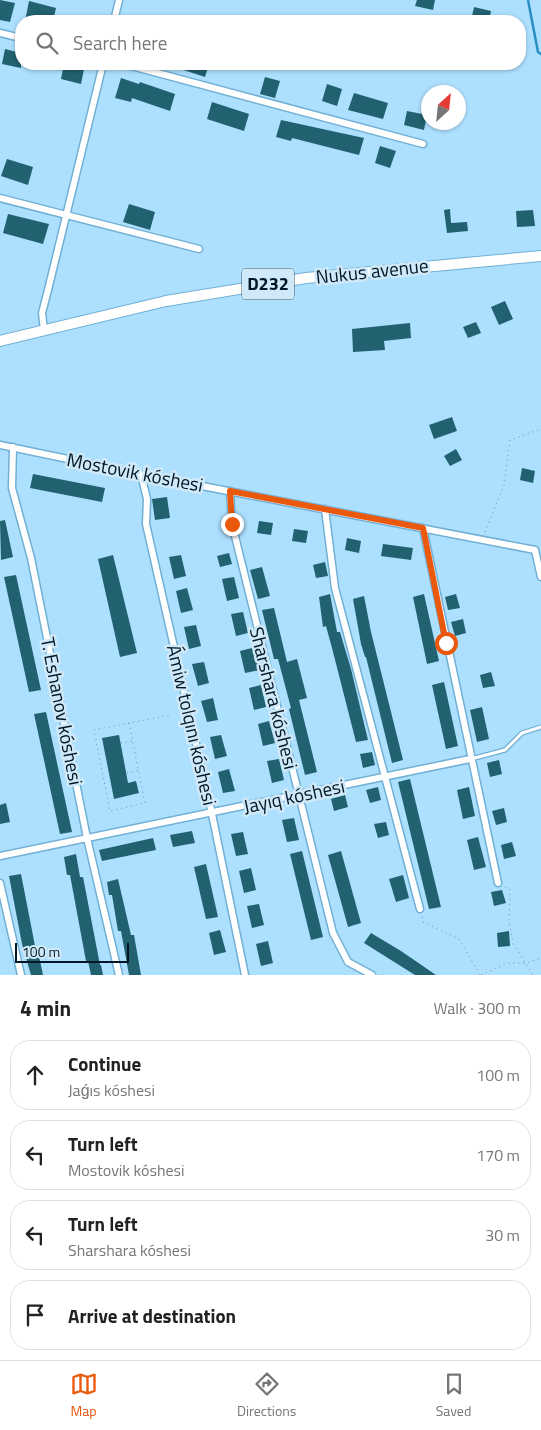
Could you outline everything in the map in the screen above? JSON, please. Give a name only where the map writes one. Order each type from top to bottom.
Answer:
[{"type":"main road","name":"Nukus avenue","points":[[0,340],[166,301],[306,278],[541,256]]},
{"type":"street","points":[[115,15],[119,0]]},
{"type":"street","points":[[0,33],[15,37]]},
{"type":"street","points":[[44,330],[42,313],[102,70]]},
{"type":"street","points":[[146,70],[423,144]]},
{"type":"street","points":[[0,198],[199,249]]},
{"type":"street","name":"Mostovik kóshesi","points":[[0,445],[535,550],[541,578]]},
{"type":"street","name":"T. Eshanov kóshesi","points":[[13,447],[12,488],[31,558],[87,838],[119,975]]},
{"type":"street","name":"Ámiw tolqını kóshesi","points":[[141,474],[147,499],[146,524],[212,814],[245,975]]},
{"type":"street","name":"Sharshara kóshesi","points":[[230,491],[232,524],[333,933],[348,962],[372,975]]},
{"type":"street","points":[[325,509],[335,588],[420,909]]},
{"type":"street","points":[[423,528],[470,759],[498,883]]},
{"type":"street","name":"Jayıq kóshesi","points":[[0,856],[212,814],[386,775],[470,759]]},
{"type":"street","points":[[0,883],[20,975]]},
{"type":"lane","points":[[470,759],[505,750],[522,733],[541,727]]},
{"type":"path","points":[[481,540],[504,485],[510,440],[541,429]]},
{"type":"path","points":[[129,723],[145,803],[110,811],[94,730],[129,723],[170,715]]},
{"type":"path","points":[[121,743],[133,741]]},
{"type":"path","points":[[127,773],[139,770]]},
{"type":"path","points":[[498,883],[510,890],[509,923],[513,943],[533,975]]},
{"type":"path","points":[[420,909],[423,922],[459,939],[481,975],[507,963],[527,963],[541,958]]},
{"type":"building","points":[[0,0],[15,3],[10,22],[0,20]]},
{"type":"building","points":[[417,0],[435,0],[433,10],[415,6]]},
{"type":"building","points":[[29,1],[56,8],[54,15],[26,15]]},
{"type":"building","points":[[474,7],[491,11],[490,15],[472,15]]},
{"type":"building","points":[[5,49],[15,52],[15,67],[2,64]]},
{"type":"building","points":[[63,70],[84,70],[81,84],[61,79]]},
{"type":"building","points":[[183,70],[207,70],[205,77]]},
{"type":"building","points":[[265,77],[280,81],[275,98],[260,94]]},
{"type":"building","points":[[121,78],[139,84],[140,82],[175,94],[170,111],[132,98],[131,102],[115,98]]},
{"type":"building","points":[[327,84],[342,89],[337,106],[322,101]]},
{"type":"building","points":[[354,93],[388,103],[383,119],[348,110]]},
{"type":"building","points":[[212,102],[249,114],[244,131],[207,119]]},
{"type":"building","points":[[407,111],[421,114],[421,129],[404,125]]},
{"type":"building","points":[[281,120],[364,138],[359,155],[292,138],[291,141],[276,137]]},
{"type":"building","points":[[380,146],[396,151],[390,168],[375,163]]},
{"type":"building","points":[[7,159],[33,167],[28,185],[1,176]]},
{"type":"building","points":[[129,204],[155,212],[150,230],[123,222]]},
{"type":"building","points":[[450,209],[451,223],[467,222],[468,231],[447,233],[444,210]]},
{"type":"building","points":[[533,210],[535,226],[517,227],[516,211]]},
{"type":"building","points":[[8,214],[49,224],[43,244],[3,233]]},
{"type":"building","points":[[505,301],[513,319],[499,325],[491,307]]},
{"type":"building","points":[[476,322],[481,333],[468,338],[463,327]]},
{"type":"building","points":[[410,323],[411,338],[384,341],[385,350],[353,352],[352,329]]},
{"type":"building","points":[[452,417],[457,431],[434,439],[429,425]]},
{"type":"building","points":[[456,449],[462,460],[450,466],[444,456]]},
{"type":"building","points":[[522,468],[535,471],[533,483],[520,480]]},
{"type":"building","points":[[33,474],[105,488],[102,502],[30,488]]},
{"type":"building","points":[[167,497],[170,518],[155,520],[152,499]]},
{"type":"building","points":[[5,520],[13,557],[1,560],[0,521]]},
{"type":"building","points":[[259,521],[273,523],[271,535],[257,533]]},
{"type":"building","points":[[294,529],[308,531],[306,543],[292,541]]},
{"type":"building","points":[[347,538],[361,541],[359,553],[345,550]]},
{"type":"building","points":[[383,544],[413,548],[411,560],[381,556]]},
{"type":"building","points":[[229,553],[232,564],[220,567],[217,556]]},
{"type":"building","points":[[113,555],[137,653],[120,657],[98,559]]},
{"type":"building","points":[[181,555],[186,576],[174,579],[169,557]]},
{"type":"building","points":[[325,562],[328,576],[316,578],[313,565]]},
{"type":"building","points":[[262,567],[270,596],[258,599],[250,570]]},
{"type":"building","points":[[16,575],[41,690],[29,692],[4,577]]},
{"type":"building","points":[[234,577],[239,598],[227,601],[222,579]]},
{"type":"building","points":[[187,588],[193,610],[181,613],[176,591]]},
{"type":"building","points":[[330,594],[337,632],[340,632],[351,669],[368,740],[356,742],[326,626],[323,627],[319,597]]},
{"type":"building","points":[[424,594],[439,661],[427,664],[413,597]]},
{"type":"building","points":[[456,594],[460,608],[448,610],[445,597]]},
{"type":"building","points":[[364,596],[371,632],[403,760],[392,763],[366,657],[361,644],[353,599]]},
{"type":"building","points":[[274,608],[287,662],[297,659],[307,698],[299,700],[317,772],[305,775],[289,709],[291,708],[278,659],[274,659],[262,610]]},
{"type":"building","points":[[243,612],[248,633],[236,636],[231,614]]},
{"type":"building","points":[[463,619],[466,633],[455,636],[451,622]]},
{"type":"building","points":[[196,625],[201,646],[189,649],[184,627]]},
{"type":"building","points":[[252,648],[260,670],[245,673],[240,651]]},
{"type":"building","points":[[204,662],[209,683],[198,686],[192,664]]},
{"type":"building","points":[[491,672],[495,686],[483,688],[480,675]]},
{"type":"building","points":[[444,682],[458,746],[446,749],[432,685]]},
{"type":"building","points":[[261,685],[266,707],[254,710],[249,688]]},
{"type":"building","points":[[213,698],[218,720],[207,722],[201,701]]},
{"type":"building","points":[[482,707],[489,739],[477,742],[470,710]]},
{"type":"building","points":[[46,712],[72,832],[60,834],[34,714]]},
{"type":"building","points":[[269,721],[275,743],[263,746],[258,724]]},
{"type":"building","points":[[119,735],[128,783],[136,781],[139,793],[114,799],[102,738]]},
{"type":"building","points":[[221,735],[227,756],[215,759],[210,737]]},
{"type":"building","points":[[372,752],[375,765],[363,768],[360,754]]},
{"type":"building","points":[[279,759],[284,780],[272,783],[267,761]]},
{"type":"building","points":[[499,760],[502,774],[490,777],[487,763]]},
{"type":"building","points":[[229,769],[235,791],[223,793],[218,772]]},
{"type":"building","points":[[410,779],[441,907],[429,909],[398,782]]},
{"type":"building","points":[[378,787],[381,800],[370,803],[366,790]]},
{"type":"building","points":[[469,787],[475,816],[463,819],[457,790]]},
{"type":"building","points":[[345,795],[348,807],[334,811],[331,799]]},
{"type":"building","points":[[6,803],[10,822],[0,824],[0,805]]},
{"type":"building","points":[[504,808],[507,822],[496,825],[492,811]]},
{"type":"building","points":[[294,818],[299,840],[287,842],[282,820]]},
{"type":"building","points":[[386,822],[389,835],[378,838],[374,824]]},
{"type":"building","points":[[192,831],[195,843],[173,847],[170,835]]},
{"type":"building","points":[[243,832],[248,854],[236,856],[231,834]]},
{"type":"building","points":[[478,837],[486,867],[474,870],[467,840]]},
{"type":"building","points":[[153,838],[156,850],[102,861],[99,850]]},
{"type":"building","points":[[512,842],[516,856],[504,859],[501,845]]},
{"type":"building","points":[[302,851],[323,937],[311,940],[290,854]]},
{"type":"building","points":[[341,851],[361,923],[348,927],[328,855]]},
{"type":"building","points":[[76,854],[80,877],[83,877],[103,975],[91,975],[88,961],[86,961],[70,875],[67,875],[64,857]]},
{"type":"building","points":[[206,864],[218,917],[206,919],[194,867]]},
{"type":"building","points":[[251,868],[256,890],[244,893],[239,871]]},
{"type":"building","points":[[21,874],[36,951],[38,951],[43,975],[31,975],[22,944],[9,876]]},
{"type":"building","points":[[403,875],[409,898],[396,902],[389,879]]},
{"type":"building","points":[[118,879],[131,935],[134,935],[141,975],[129,975],[121,931],[118,931],[112,895],[109,895],[107,882]]},
{"type":"building","points":[[502,890],[506,903],[494,906],[491,892]]},
{"type":"building","points":[[259,904],[264,925],[252,928],[247,906]]},
{"type":"building","points":[[220,930],[226,952],[214,955],[209,933]]},
{"type":"building","points":[[509,931],[510,946],[498,947],[497,933]]},
{"type":"building","points":[[371,933],[436,975],[415,975],[364,943]]},
{"type":"building","points":[[268,941],[273,963],[261,966],[256,944]]},
{"type":"waterway","points":[[528,0],[538,52],[541,54]]},
{"type":"route","points":[[232,524],[230,491],[423,528],[446,643]]}]
